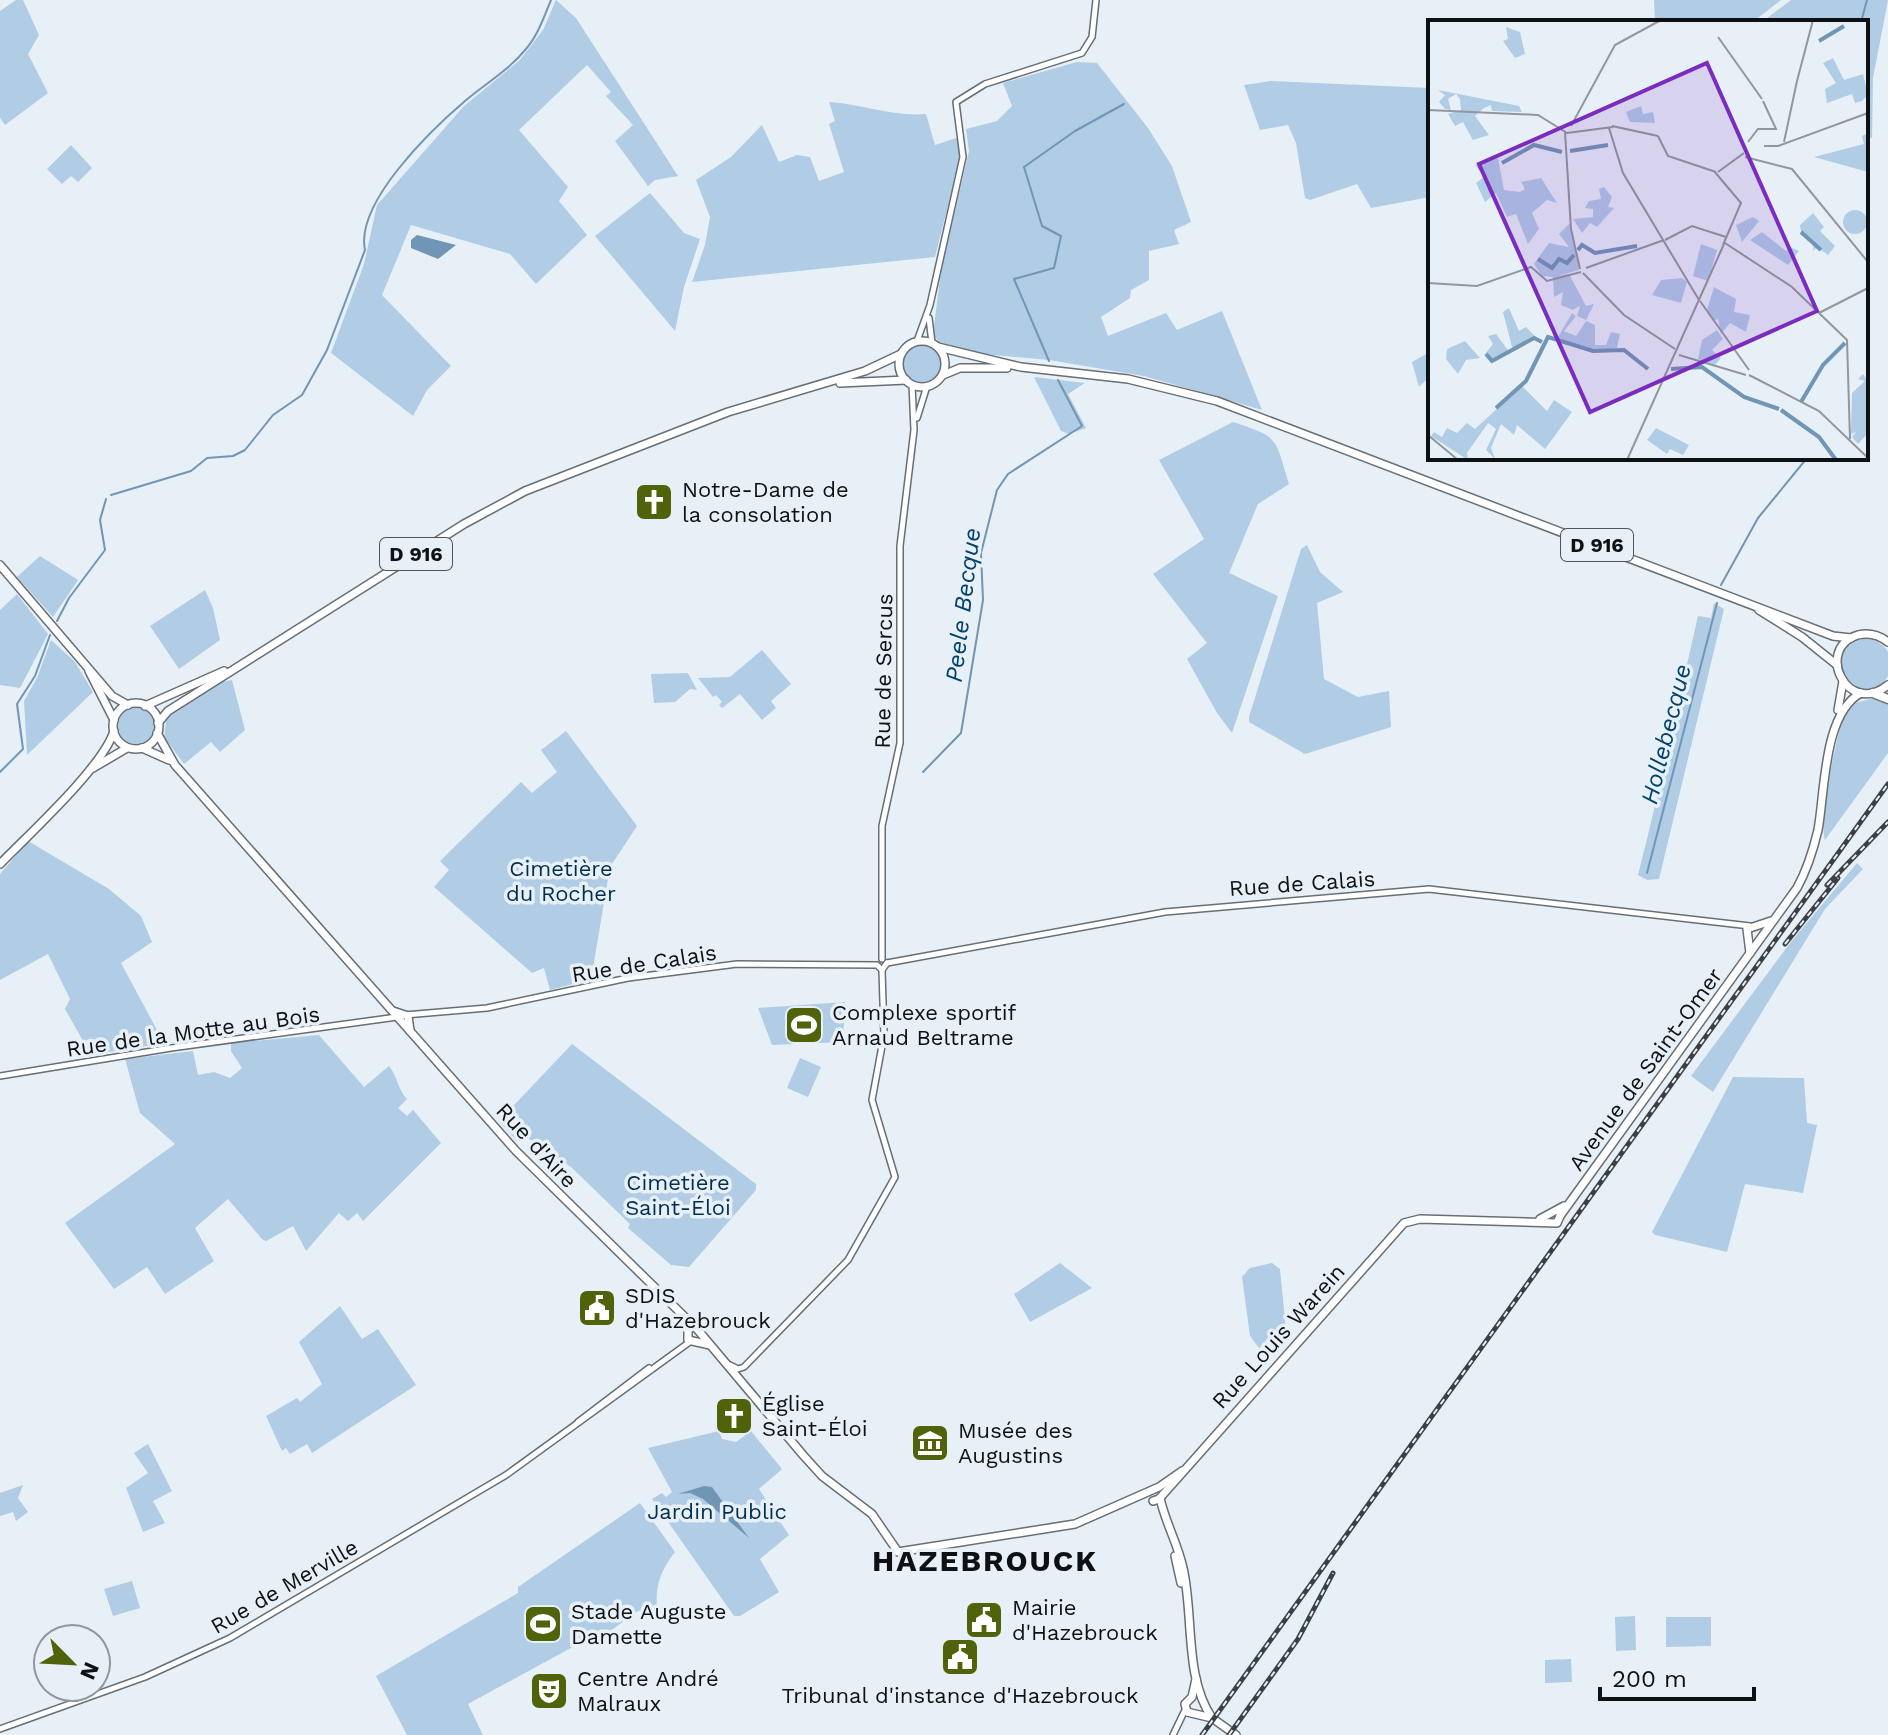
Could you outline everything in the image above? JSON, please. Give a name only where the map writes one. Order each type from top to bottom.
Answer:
[{"type":"highway","points":[[1873,693],[1888,699]]},
{"type":"main road","points":[[917,341],[935,345],[945,359],[943,375],[927,386],[909,382],[899,366],[901,354],[917,341]]},
{"type":"main road","name":"D 916","points":[[935,345],[1021,367]]},
{"type":"main road","name":"D 916","points":[[158,723],[168,711],[254,655],[464,524],[525,491],[734,409],[865,371],[901,354]]},
{"type":"main road","name":"D 916","points":[[943,375],[960,368],[1021,367],[1128,379],[1232,406],[1833,636],[1851,638]]},
{"type":"main road","name":"D 916","points":[[810,387],[875,379],[909,382]]},
{"type":"main road","points":[[0,565],[114,698],[128,705],[145,706],[158,723],[157,733],[142,748],[128,748],[107,758],[82,777]]},
{"type":"main road","name":"D 916","points":[[1735,599],[1792,630],[1837,665]]},
{"type":"main road","points":[[1750,931],[1776,916],[1803,865],[1814,829],[1826,749],[1843,696],[1843,681],[1837,665],[1841,648],[1851,638],[1862,634],[1888,634]]},
{"type":"main road","points":[[1879,636],[1888,642]]},
{"type":"main road","name":"D 916","points":[[145,706],[254,655]]},
{"type":"main road","points":[[0,864],[109,744],[114,720],[84,662]]},
{"type":"main road","points":[[1843,681],[1861,693],[1873,693],[1888,685]]},
{"type":"main road","name":"Avenue de Saint-Omer","points":[[1401,1225],[1420,1219],[1534,1221],[1556,1217],[1571,1200],[1793,896],[1806,869],[1816,836],[1837,725],[1847,703],[1861,693]]},
{"type":"main road","points":[[114,720],[128,705]]},
{"type":"main road","points":[[114,731],[119,741],[128,748]]},
{"type":"main road","name":"Rue d'Aire","points":[[157,733],[175,765],[531,1167],[643,1278],[692,1334],[712,1346],[822,1476],[872,1514],[900,1553]]},
{"type":"main road","name":"Rue d'Aire","points":[[142,748],[175,765]]},
{"type":"main road","points":[[1750,931],[1761,938]]},
{"type":"main road","points":[[1750,931],[1761,938]]},
{"type":"main road","name":"Avenue de Saint-Omer","points":[[1747,959],[1750,931]]},
{"type":"main road","name":"Rue Louis Warein","points":[[900,1553],[1020,1536],[1075,1524],[1131,1500],[1155,1495],[1182,1471],[1401,1225]]},
{"type":"main road","points":[[1155,1495],[1173,1549],[1203,1702],[1212,1718]]},
{"type":"main road","points":[[1197,1674],[1192,1697],[1186,1702],[1185,1709],[1212,1718],[1236,1735]]},
{"type":"main road","points":[[1192,1697],[1203,1702]]},
{"type":"main road","points":[[1196,1715],[1203,1702]]},
{"type":"street","points":[[917,341],[930,305],[963,157],[956,102],[980,86],[1082,53],[1093,33],[1096,0]]},
{"type":"street","points":[[930,305],[935,345]]},
{"type":"street","name":"Rue de Sercus","points":[[909,382],[914,430]]},
{"type":"street","name":"Rue de Sercus","points":[[884,961],[882,826],[900,749],[900,540],[914,430],[927,386]]},
{"type":"street","name":"Rue de Calais","points":[[884,961],[1165,912],[1424,889],[1460,890],[1722,923],[1750,931]]},
{"type":"street","points":[[729,1365],[739,1369],[744,1367],[850,1254],[895,1177],[872,1100],[884,1035],[880,968],[884,961]]},
{"type":"street","name":"Rue de Calais","points":[[400,1018],[492,1008],[623,979],[737,964],[880,968]]},
{"type":"street","name":"Rue de la Motte au Bois","points":[[0,1076],[400,1018]]},
{"type":"street","name":"Rue de Merville","points":[[0,1729],[145,1677],[230,1638],[492,1484],[565,1433],[692,1334]]},
{"type":"street","points":[[1175,1735],[1185,1709]]},
{"type":"street","points":[[1175,1735],[1196,1715]]},
{"type":"green space","points":[[16,0],[23,0],[39,35],[28,54],[48,93],[5,125],[0,118],[0,11]]},
{"type":"green space","points":[[556,0],[576,18],[678,176],[655,180],[648,186],[615,141],[633,125],[606,96],[611,92],[587,65],[519,130],[568,187],[559,201],[587,235],[536,284],[510,254],[411,225],[382,295],[451,366],[427,390],[413,416],[331,353],[364,264],[377,205],[464,106],[520,60],[543,30]]},
{"type":"green space","points":[[1654,0],[1781,0],[1756,20],[1655,20]]},
{"type":"green space","points":[[1791,0],[1888,0],[1873,78],[1872,138],[1868,138],[1868,20],[1765,20]]},
{"type":"green space","points":[[1077,62],[1097,63],[1148,128],[1172,166],[1191,222],[1174,230],[1179,244],[1149,251],[1149,280],[1131,290],[1130,298],[1101,317],[1108,336],[1166,313],[1177,330],[1222,311],[1262,410],[1144,376],[1049,360],[973,353],[939,342],[933,334],[941,271],[969,151],[966,129],[997,121],[1012,106],[1003,83]]},
{"type":"green space","points":[[1271,81],[1428,88],[1428,197],[1371,208],[1357,184],[1310,200],[1305,198],[1296,143],[1288,125],[1260,130],[1244,85]]},
{"type":"green space","points":[[829,102],[902,114],[926,114],[935,145],[959,137],[959,162],[935,257],[692,282],[705,245],[710,217],[696,180],[731,157],[762,125],[779,162],[797,155],[810,157],[819,181],[844,172],[829,124],[835,121]]},
{"type":"green space","points":[[71,145],[92,168],[78,182],[71,176],[62,184],[47,169]]},
{"type":"green space","points":[[650,193],[684,233],[700,239],[684,287],[675,331],[595,236]]},
{"type":"green space","points":[[922,345],[935,351],[941,364],[935,377],[922,383],[909,377],[903,364],[909,351]]},
{"type":"green space","points":[[1428,353],[1428,378],[1419,387],[1412,362]]},
{"type":"green space","points":[[1034,377],[1085,383],[1068,394],[1086,428],[1069,434],[1061,431]]},
{"type":"green space","points":[[1233,422],[1260,432],[1273,441],[1289,484],[1258,504],[1229,573],[1278,596],[1232,733],[1217,713],[1187,659],[1207,643],[1153,574],[1204,539],[1159,460]]},
{"type":"green space","points":[[1307,545],[1320,572],[1343,592],[1317,603],[1324,679],[1358,697],[1389,691],[1391,727],[1305,754],[1249,722],[1249,717],[1301,549]]},
{"type":"green space","points":[[40,556],[78,580],[53,617],[17,577]]},
{"type":"green space","points":[[205,590],[213,608],[220,640],[179,669],[150,626]]},
{"type":"green space","points":[[17,594],[48,634],[20,688],[0,685],[0,610]]},
{"type":"green space","points":[[1714,603],[1724,609],[1659,879],[1647,880],[1638,875],[1698,616],[1711,618]]},
{"type":"green space","points":[[1866,639],[1884,646],[1889,654],[1889,674],[1884,682],[1866,689],[1848,682],[1841,664],[1848,646]]},
{"type":"green space","points":[[51,640],[75,662],[93,692],[27,755],[24,701],[37,678]]},
{"type":"green space","points":[[762,650],[791,684],[771,701],[776,708],[762,720],[740,694],[722,708],[719,705],[722,702],[716,695],[713,697],[698,678],[730,677]]},
{"type":"green space","points":[[688,673],[697,690],[690,689],[675,702],[654,703],[651,674]]},
{"type":"green space","points":[[232,680],[245,730],[220,752],[211,742],[184,764],[164,737],[167,716],[221,682]]},
{"type":"green space","points":[[1879,698],[1888,703],[1888,753],[1825,840],[1826,798],[1842,722],[1853,705]]},
{"type":"green space","points":[[136,708],[149,713],[154,726],[149,739],[136,744],[123,739],[118,726],[123,713]]},
{"type":"green space","name":"Cimetière du Rocher","points":[[566,731],[637,826],[610,867],[593,968],[573,984],[550,990],[544,968],[532,973],[434,887],[449,870],[440,861],[521,782],[532,793],[557,772],[541,750]]},
{"type":"green space","points":[[28,841],[109,889],[141,916],[152,942],[121,963],[164,1043],[91,1055],[65,1009],[70,999],[48,954],[0,980],[0,874]]},
{"type":"green space","points":[[1857,863],[1863,869],[1825,909],[1713,1092],[1691,1076],[1790,943]]},
{"type":"green space","name":"Complexe sportif Arnaud Beltrame","points":[[845,1002],[843,1042],[772,1045],[758,1008]]},
{"type":"green space","points":[[319,1035],[364,1087],[389,1066],[407,1099],[398,1108],[407,1116],[413,1110],[441,1143],[363,1221],[357,1213],[348,1221],[339,1213],[306,1251],[293,1226],[266,1241],[262,1239],[228,1199],[195,1228],[214,1261],[165,1294],[147,1267],[114,1289],[65,1223],[175,1144],[140,1113],[125,1059],[193,1051],[198,1075],[214,1072],[230,1078],[242,1068],[231,1051],[231,1043]]},
{"type":"green space","name":"Cimetière Saint-Éloi","points":[[572,1044],[756,1184],[756,1190],[689,1267],[671,1265],[628,1228],[630,1224],[571,1167],[523,1135],[517,1141],[499,1121]]},
{"type":"green space","points":[[800,1058],[821,1067],[808,1097],[787,1088]]},
{"type":"green space","points":[[1733,1077],[1804,1078],[1807,1123],[1817,1125],[1803,1193],[1745,1184],[1727,1252],[1655,1235],[1652,1232]]},
{"type":"green space","points":[[1060,1263],[1092,1288],[1030,1322],[1014,1294]]},
{"type":"green space","points":[[1272,1263],[1280,1269],[1286,1330],[1279,1339],[1259,1348],[1250,1336],[1242,1277],[1250,1268]]},
{"type":"green space","points":[[340,1306],[362,1339],[378,1329],[416,1385],[312,1453],[307,1444],[290,1454],[286,1448],[282,1451],[266,1416],[297,1398],[300,1402],[322,1384],[299,1342]]},
{"type":"green space","name":"Jardin Public","points":[[719,1431],[722,1439],[736,1442],[751,1431],[782,1469],[759,1489],[789,1535],[760,1559],[779,1592],[740,1616],[734,1616],[652,1499],[662,1493],[666,1497],[672,1492],[648,1448]]},
{"type":"green space","points":[[148,1444],[172,1491],[153,1501],[165,1523],[143,1532],[126,1488],[148,1473],[134,1453]]},
{"type":"green space","points":[[23,1485],[18,1498],[28,1512],[16,1521],[13,1512],[0,1516],[0,1493]]},
{"type":"green space","name":"Stade Auguste Damette","points":[[640,1503],[675,1552],[660,1578],[657,1608],[638,1611],[595,1642],[591,1637],[468,1704],[483,1735],[407,1735],[376,1676],[518,1593],[518,1587]]},
{"type":"green space","points":[[132,1581],[140,1608],[113,1616],[104,1589]]},
{"type":"green space","points":[[1635,1616],[1636,1650],[1616,1651],[1615,1617]]},
{"type":"green space","points":[[1666,1617],[1711,1617],[1711,1646],[1666,1647]]},
{"type":"green space","points":[[1571,1659],[1572,1682],[1545,1683],[1545,1660]]},
{"type":"shaded area","points":[[417,235],[456,245],[438,259],[411,248],[411,240]]},
{"type":"shaded area","points":[[704,1486],[712,1487],[749,1538],[703,1499],[690,1493],[678,1494]]},
{"type":"waterway","points":[[111,495],[191,471],[207,458],[233,456],[245,450],[273,415],[302,395],[327,350],[365,250],[365,231],[383,190],[434,130],[526,49],[551,0]]},
{"type":"waterway","name":"Hollebecque","points":[[1862,20],[1867,0]]},
{"type":"waterway","name":"Peele Becque","points":[[1049,361],[1014,279],[1054,268],[1061,236],[1042,226],[1024,167],[1075,131],[1124,104]]},
{"type":"waterway","name":"Peele Becque","points":[[923,772],[961,733],[983,600],[981,553],[997,490],[1008,474],[1082,426],[1058,380]]},
{"type":"waterway","name":"Hollebecque","points":[[1721,585],[1758,518],[1805,460]]},
{"type":"waterway","points":[[57,621],[69,598],[105,550],[100,520],[106,499]]},
{"type":"waterway","name":"Hollebecque","points":[[1647,873],[1717,603]]},
{"type":"waterway","points":[[0,772],[23,749],[17,704],[35,676],[50,635]]},
{"type":"railway","points":[[1202,1735],[1888,784]]},
{"type":"railway","points":[[1827,885],[1888,822]]},
{"type":"railway","points":[[1785,944],[1838,878]]},
{"type":"railway","points":[[1229,1735],[1298,1639],[1333,1573]]},
{"type":"place","name":"Notre-Dame de la consolation","points":[[654,502]]},
{"type":"place","name":"Complexe sportif Arnaud Beltrame","points":[[804,1025]]},
{"type":"place","name":"SDIS d'Hazebrouck","points":[[597,1308]]},
{"type":"place","name":"Église Saint-Éloi","points":[[734,1416]]},
{"type":"place","name":"Musée des Augustins","points":[[930,1443]]},
{"type":"place","name":"Mairie d'Hazebrouck","points":[[984,1620]]},
{"type":"place","name":"Stade Auguste Damette","points":[[543,1624]]},
{"type":"place","name":"Tribunal d'instance d'Hazebrouck","points":[[960,1657]]},
{"type":"place","name":"Centre André Malraux","points":[[549,1691]]},
{"type":"district","name":"HAZEBROUCK","points":[[985,1561]]}]
